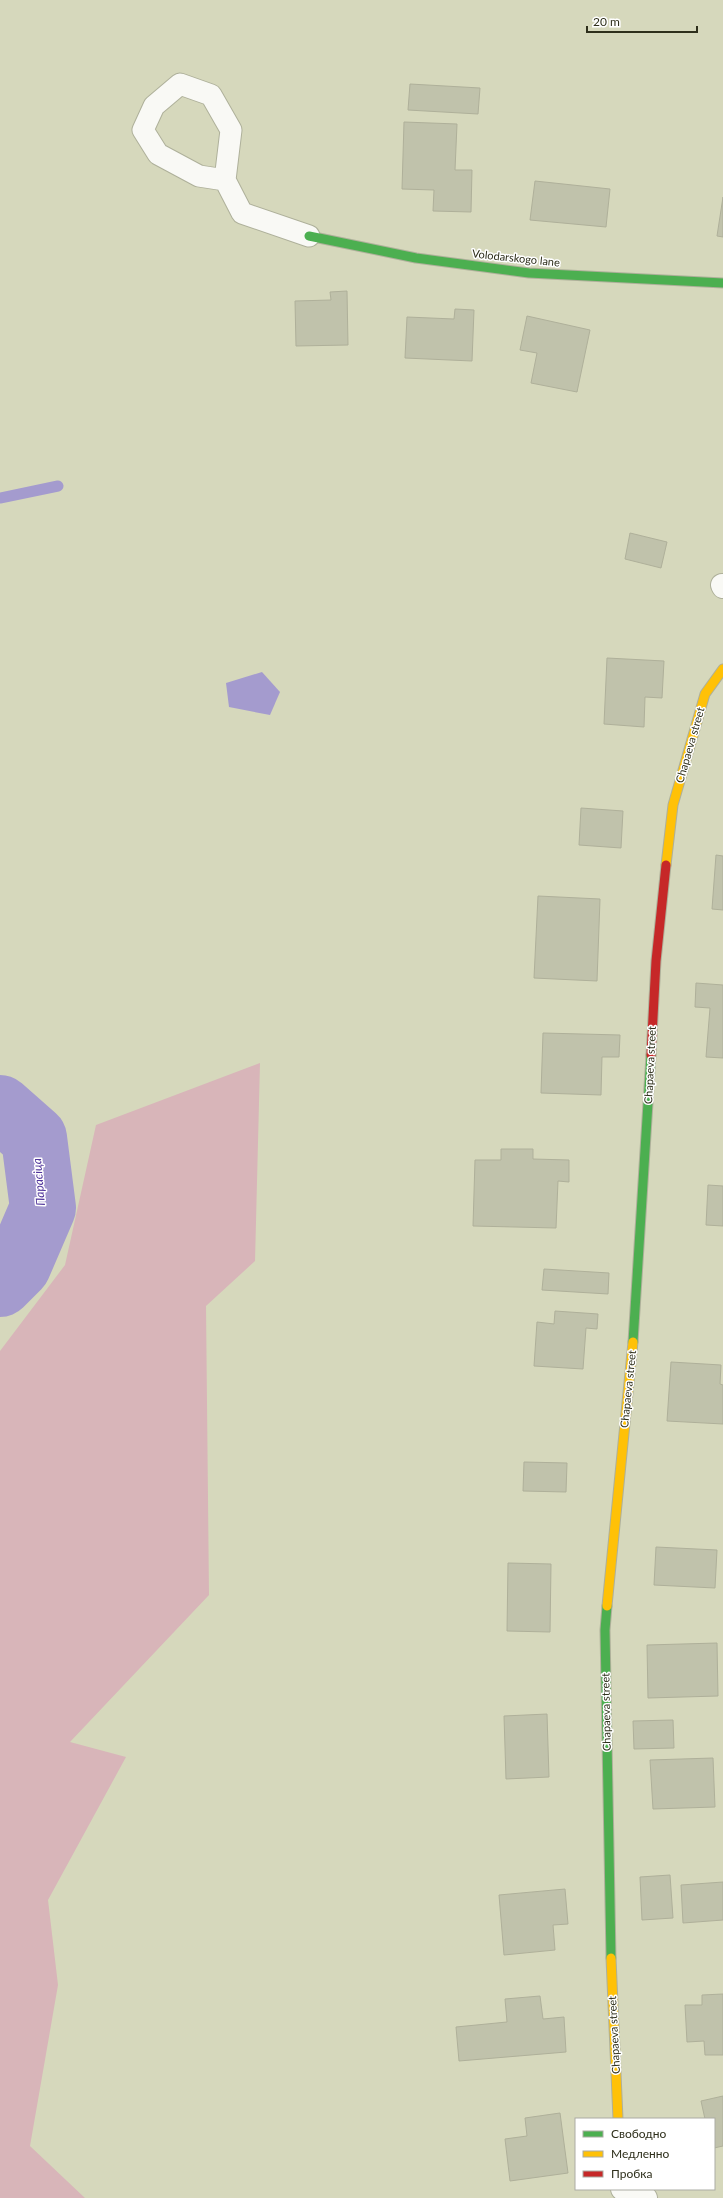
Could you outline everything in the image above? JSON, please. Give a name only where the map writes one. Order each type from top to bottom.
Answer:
[{"type":"street","name":"Volodarskogo lane","points":[[309,236],[416,258],[529,273],[723,283]]},
{"type":"street","name":"Chapaeva street","points":[[618,2118],[610,1946],[605,1630],[635,1319],[656,961],[673,805],[705,694],[723,669]]},
{"type":"street","points":[[625,2190],[646,2198]]},
{"type":"lane","points":[[225,180],[199,176],[158,154],[142,130],[154,106],[180,84],[212,95],[231,130],[225,180],[242,213],[309,236]]},
{"type":"shaded area","points":[[262,672],[280,692],[270,715],[229,707],[226,683]]},
{"type":"shaded area","points":[[260,1063],[255,1261],[206,1306],[209,1595],[70,1742],[126,1757],[48,1900],[58,1985],[30,2146],[85,2198],[0,2198],[0,1351],[65,1265],[96,1125]]},
{"type":"building","points":[[410,84],[480,88],[478,114],[408,110]]},
{"type":"building","points":[[404,122],[457,124],[455,170],[472,170],[471,212],[433,211],[434,190],[402,189]]},
{"type":"building","points":[[535,181],[610,189],[606,227],[530,220]]},
{"type":"building","points":[[723,197],[723,237],[717,236]]},
{"type":"building","points":[[347,291],[348,345],[296,346],[295,301],[331,300],[330,292]]},
{"type":"building","points":[[455,309],[474,310],[472,361],[405,358],[407,317],[454,319]]},
{"type":"building","points":[[527,316],[590,330],[577,392],[531,383],[537,353],[520,350]]},
{"type":"building","points":[[630,533],[667,542],[661,568],[625,559]]},
{"type":"building","points":[[607,658],[664,661],[662,698],[645,697],[644,727],[604,724]]},
{"type":"building","points":[[581,808],[623,811],[621,848],[579,845]]},
{"type":"building","points":[[716,855],[723,856],[723,910],[712,909]]},
{"type":"building","points":[[538,896],[600,899],[597,981],[534,978]]},
{"type":"building","points":[[696,983],[723,985],[723,1058],[706,1057],[710,1008],[695,1007]]},
{"type":"building","points":[[543,1033],[620,1035],[619,1057],[602,1057],[601,1095],[541,1093]]},
{"type":"building","points":[[501,1149],[533,1149],[533,1159],[569,1160],[569,1182],[558,1181],[556,1228],[473,1226],[475,1160],[501,1160]]},
{"type":"building","points":[[708,1185],[723,1186],[723,1226],[706,1225]]},
{"type":"building","points":[[544,1269],[609,1273],[608,1294],[542,1290]]},
{"type":"building","points":[[555,1311],[598,1314],[597,1329],[586,1328],[583,1369],[534,1366],[537,1322],[554,1324]]},
{"type":"building","points":[[671,1362],[721,1365],[720,1384],[723,1385],[723,1424],[667,1421]]},
{"type":"building","points":[[524,1462],[567,1463],[566,1492],[523,1491]]},
{"type":"building","points":[[656,1547],[717,1550],[715,1588],[654,1585]]},
{"type":"building","points":[[508,1563],[551,1564],[550,1632],[507,1631]]},
{"type":"building","points":[[717,1643],[718,1696],[648,1698],[647,1645]]},
{"type":"building","points":[[547,1714],[549,1777],[506,1779],[504,1716]]},
{"type":"building","points":[[673,1720],[674,1748],[634,1749],[633,1721]]},
{"type":"building","points":[[713,1758],[715,1807],[653,1809],[650,1760]]},
{"type":"building","points":[[670,1875],[673,1918],[642,1920],[640,1877]]},
{"type":"building","points":[[723,1882],[723,1920],[683,1923],[681,1885]]},
{"type":"building","points":[[565,1889],[568,1924],[553,1925],[555,1950],[504,1955],[499,1895]]},
{"type":"building","points":[[723,1994],[723,2055],[705,2055],[704,2041],[687,2042],[685,2005],[702,2005],[702,1995]]},
{"type":"building","points":[[540,1996],[543,2019],[564,2017],[566,2052],[459,2061],[456,2027],[507,2022],[505,1999]]},
{"type":"building","points":[[723,2096],[723,2146],[715,2148],[715,2118],[705,2118],[701,2101]]},
{"type":"building","points":[[560,2113],[568,2173],[510,2181],[505,2139],[527,2136],[525,2118]]},
{"type":"waterway","points":[[0,498],[58,486]]},
{"type":"waterway","name":"Парасіца","points":[[0,1108],[34,1138],[43,1208],[18,1266],[0,1284]]},
{"type":"traffic: fast","points":[[309,236],[416,258],[529,273],[723,283]]},
{"type":"traffic: fast","points":[[633,1342],[651,1055]]},
{"type":"traffic: fast","points":[[607,1606],[605,1630],[611,1958]]},
{"type":"traffic: slow","points":[[666,865],[673,805],[705,694],[723,669]]},
{"type":"traffic: slow","points":[[607,1606],[633,1342]]},
{"type":"traffic: slow","points":[[611,1958],[618,2118]]},
{"type":"traffic: jam","points":[[651,1055],[656,961],[666,865]]}]
